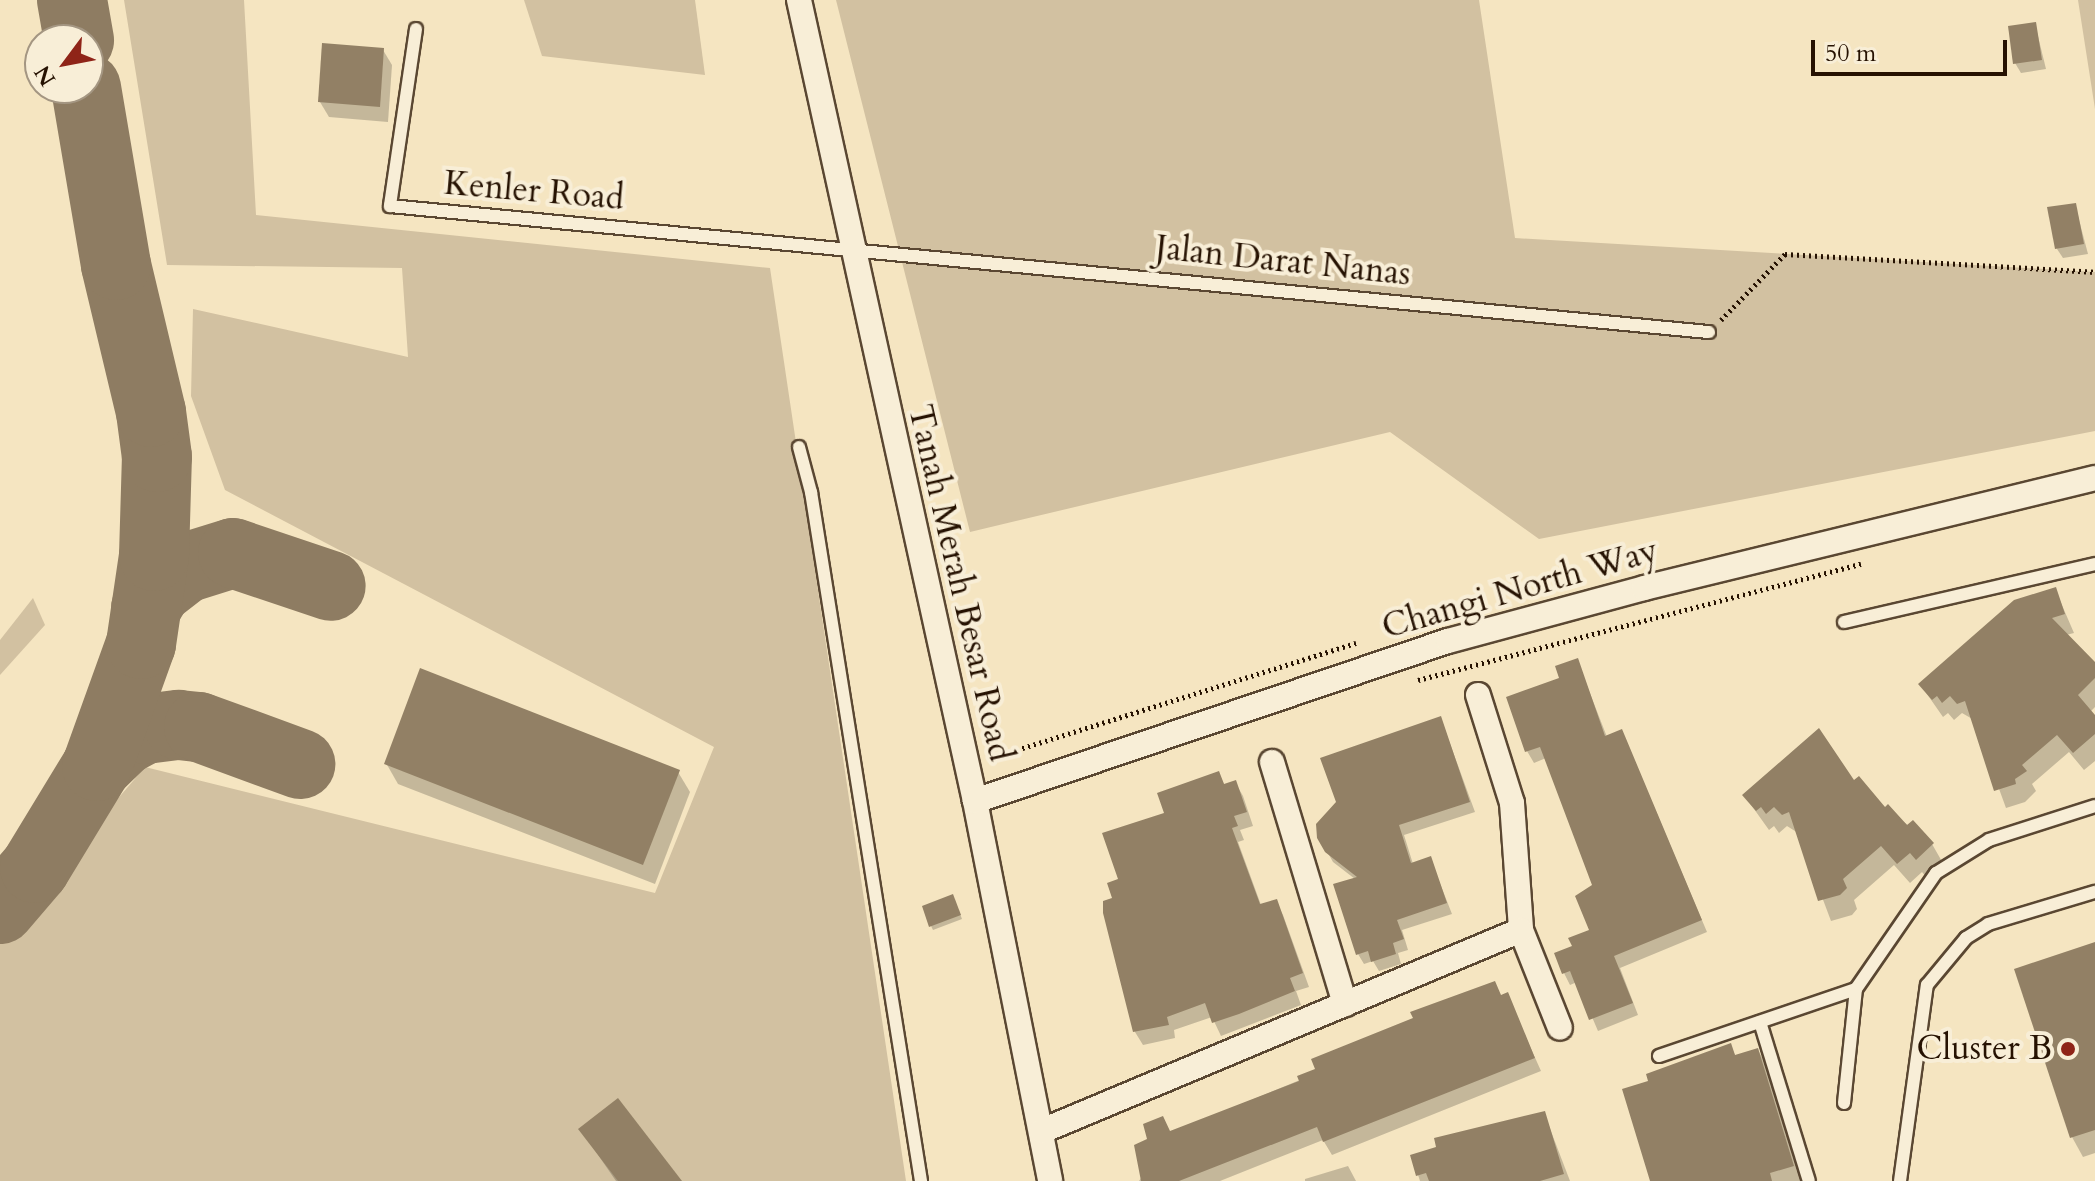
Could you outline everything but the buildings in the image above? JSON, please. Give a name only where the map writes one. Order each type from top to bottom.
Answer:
[{"type":"street","name":"Tanah Merah Besar Road","points":[[799,0],[975,801],[1050,1181]]},
{"type":"street","name":"Changi North Way","points":[[975,801],[1448,641],[1644,588],[2095,478]]},
{"type":"street","points":[[1478,695],[1512,803],[1521,930],[1560,1028]]},
{"type":"street","points":[[1272,762],[1345,1004]]},
{"type":"street","points":[[1042,1131],[1521,930]]},
{"type":"lane","name":"Kenler Road","points":[[416,29],[390,206],[851,247]]},
{"type":"lane","name":"Jalan Darat Nanas","points":[[851,247],[1709,332]]},
{"type":"lane","points":[[799,447],[811,492],[921,1181]]},
{"type":"lane","points":[[1844,622],[2095,564]]},
{"type":"lane","points":[[1844,1103],[1856,989],[1936,873],[1961,852],[2095,806]]},
{"type":"lane","points":[[1900,1181],[1927,985],[1966,938],[1988,924],[2095,892]]},
{"type":"lane","points":[[1659,1056],[1856,989]]},
{"type":"lane","points":[[1760,1022],[1809,1181]]},
{"type":"path","points":[[1709,332],[1785,254],[2095,272]]},
{"type":"path","points":[[1416,681],[1868,562]]},
{"type":"shaded area","points":[[124,0],[244,0],[256,215],[770,268],[906,1181],[0,1181],[0,936],[145,767],[655,893],[714,747],[225,490],[191,396],[193,309],[408,357],[402,268],[167,265]]},
{"type":"shaded area","points":[[524,0],[695,0],[705,75],[542,56]]},
{"type":"shaded area","points":[[836,0],[1479,0],[1515,238],[2095,272],[2095,431],[1539,539],[1390,432],[970,532]]},
{"type":"shaded area","points":[[2078,0],[2095,0],[2095,109]]},
{"type":"shaded area","points":[[33,598],[45,625],[0,675],[0,640]]},
{"type":"taxiway","points":[[72,0],[76,24]]},
{"type":"taxiway","points":[[0,909],[35,868],[97,766],[141,644],[154,556],[157,457],[151,412],[116,265],[89,104]]},
{"type":"taxiway","points":[[146,608],[157,590],[185,568],[233,553],[331,586]]},
{"type":"taxiway","points":[[97,766],[124,740],[145,729],[179,725],[199,727],[300,764]]},
{"type":"place","name":"Cluster B","points":[[2068,1049]]}]
